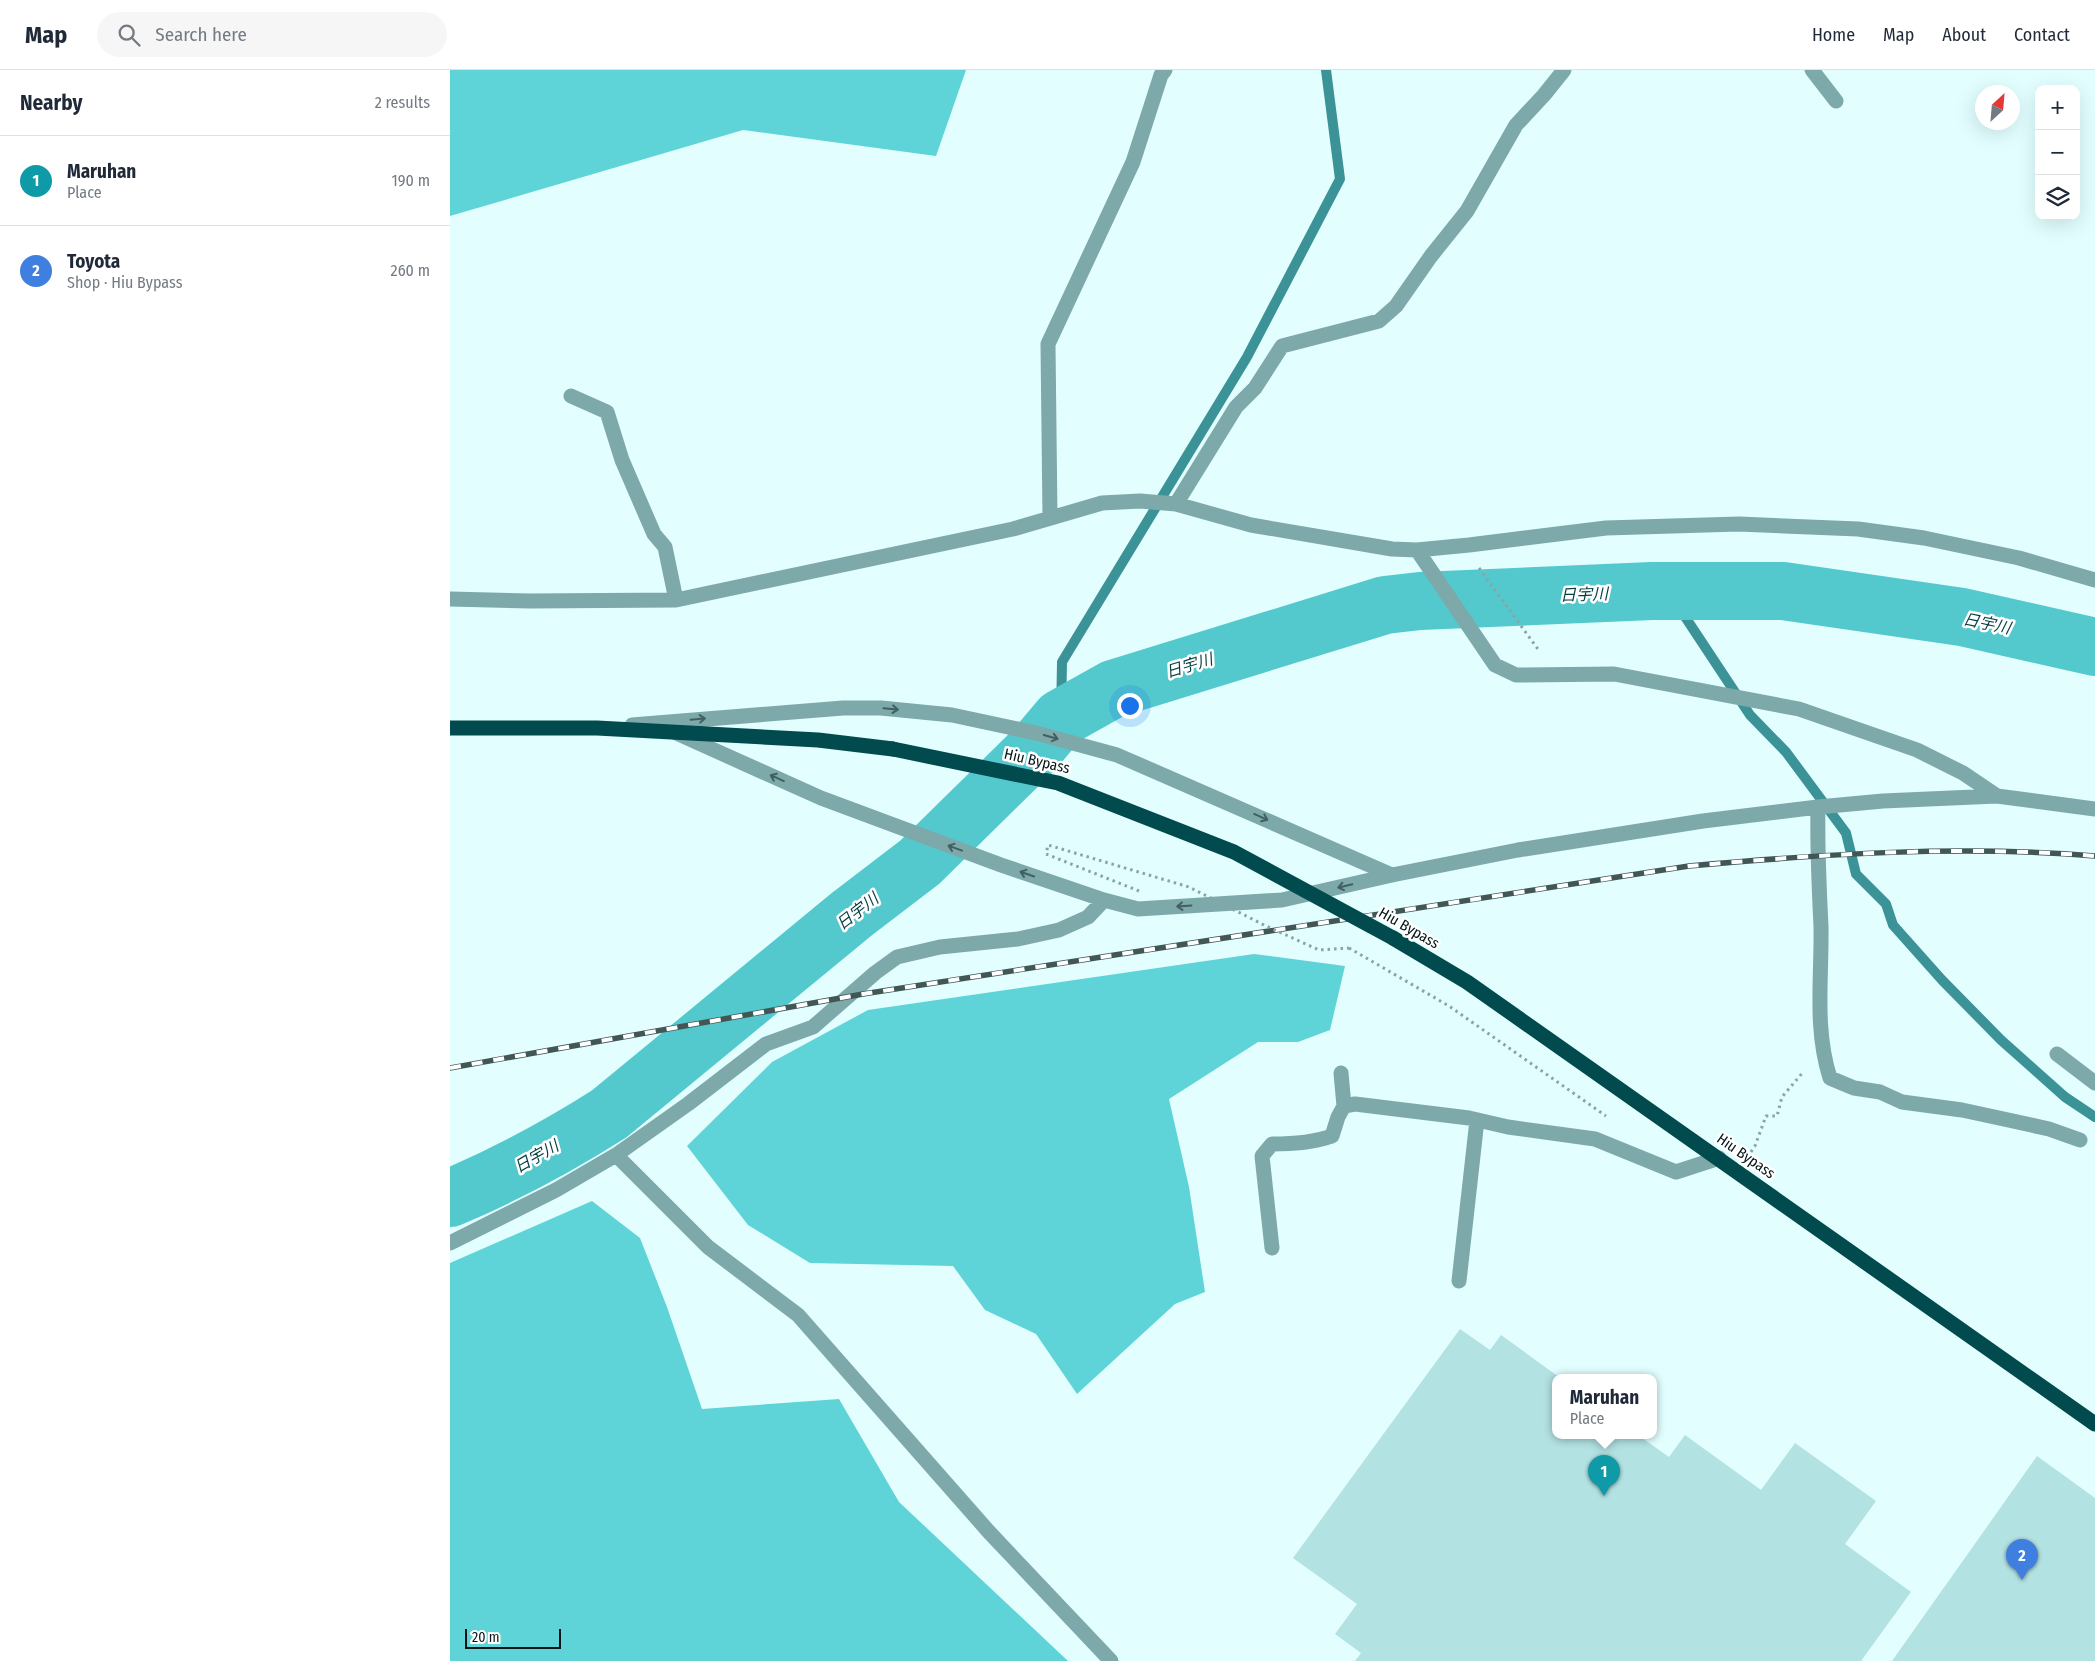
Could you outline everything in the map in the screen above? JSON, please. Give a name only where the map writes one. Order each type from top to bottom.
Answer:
[{"type":"highway","name":"Hiu Bypass","points":[[450,728],[597,728],[818,740],[893,749],[1058,782],[1234,852],[1393,938],[1467,982],[2095,1424]]},
{"type":"street","points":[[1050,518],[1048,344],[1133,162],[1165,70]]},
{"type":"street","points":[[1174,504],[1236,407],[1255,388],[1282,346],[1380,321],[1396,306],[1466,211],[1516,125],[1564,70]]},
{"type":"street","points":[[1812,70],[1836,101]]},
{"type":"street","points":[[571,396],[607,412],[622,460],[654,534],[665,547],[676,600]]},
{"type":"street","points":[[450,599],[530,601],[676,600],[1013,529],[1102,503],[1140,501],[1174,504],[1251,525],[1392,549],[1420,556],[1469,545],[1606,528],[1739,524],[1848,528],[1924,538],[2020,558],[2095,580]]},
{"type":"street","points":[[1420,556],[1495,665],[1516,674],[1614,674],[1724,693],[1799,709],[1917,750],[1963,772],[1996,796]]},
{"type":"street","points":[[597,728],[843,708],[881,708],[952,715],[1036,732],[1117,756],[1392,875]]},
{"type":"street","points":[[674,732],[821,798],[1001,864],[1104,900],[1138,909],[1282,900],[1392,875],[1518,850],[1703,821],[1821,807],[1996,796],[2095,809]]},
{"type":"street","points":[[1821,807],[1818,888],[1821,926],[1819,995],[1823,1055],[1830,1078],[1854,1088],[1880,1092],[1902,1102],[1962,1110],[2014,1121],[2049,1129],[2080,1140]]},
{"type":"street","points":[[450,1243],[556,1190],[616,1155],[688,1104],[766,1044],[813,1026],[876,973],[897,958],[940,947],[1018,939],[1059,930],[1088,917],[1104,900]]},
{"type":"street","points":[[2057,1054],[2095,1083]]},
{"type":"street","points":[[1272,1248],[1262,1156],[1272,1144],[1317,1141],[1332,1136],[1338,1116],[1344,1106],[1341,1073]]},
{"type":"street","points":[[1344,1106],[1364,1105],[1477,1120],[1595,1139],[1676,1172],[1719,1158]]},
{"type":"street","points":[[1459,1281],[1477,1120]]},
{"type":"street","points":[[616,1155],[708,1248],[798,1315],[989,1532],[1111,1661]]},
{"type":"path","points":[[1475,563],[1544,656]]},
{"type":"path","points":[[1139,891],[1046,854],[1048,845],[1189,886],[1264,925],[1319,950],[1349,948],[1450,1006],[1606,1116]]},
{"type":"path","points":[[1755,1146],[1766,1116],[1777,1116],[1782,1096],[1800,1074],[1808,1068],[1816,1068],[1828,1072]]},
{"type":"shaded area","points":[[450,70],[966,70],[936,156],[743,130],[450,216]]},
{"type":"shaded area","points":[[1254,954],[1345,966],[1330,1030],[1298,1042],[1258,1042],[1169,1099],[1189,1187],[1205,1292],[1175,1304],[1077,1394],[1036,1334],[985,1310],[953,1266],[810,1263],[748,1225],[687,1146],[772,1062],[868,1010]]},
{"type":"shaded area","points":[[592,1201],[640,1238],[667,1307],[702,1409],[839,1399],[899,1502],[1068,1661],[450,1661],[450,1263]]},
{"type":"building","points":[[1460,1329],[1490,1350],[1501,1335],[1555,1374],[1552,1374],[1552,1439],[1644,1439],[1669,1457],[1685,1435],[1761,1490],[1795,1443],[1876,1501],[1845,1544],[1911,1592],[1861,1661],[1355,1661],[1361,1653],[1335,1634],[1357,1604],[1293,1558]]},
{"type":"building","points":[[2037,1456],[2095,1498],[2095,1661],[1892,1661]]},
{"type":"waterway","points":[[1061,718],[1062,662],[1247,357],[1340,179],[1326,70]]},
{"type":"waterway","name":"日宇川","points":[[450,1198],[531,1159],[609,1114],[852,914],[920,862],[1034,750],[1061,718],[1113,689],[1385,605],[1420,601],[1652,591],[1783,591],[1962,617],[2095,647]]},
{"type":"waterway","points":[[1668,591],[1750,715],[1786,752],[1846,833],[1856,874],[1886,904],[1893,925],[1942,980],[2001,1040],[2065,1097],[2095,1117]]},
{"type":"railway","points":[[450,1068],[863,994],[1689,866],[1892,852],[1993,851],[2095,856]]},
{"type":"place","name":"Maruhan","points":[[1604,1496]]},
{"type":"place","name":"Toyota","points":[[2022,1580]]}]
